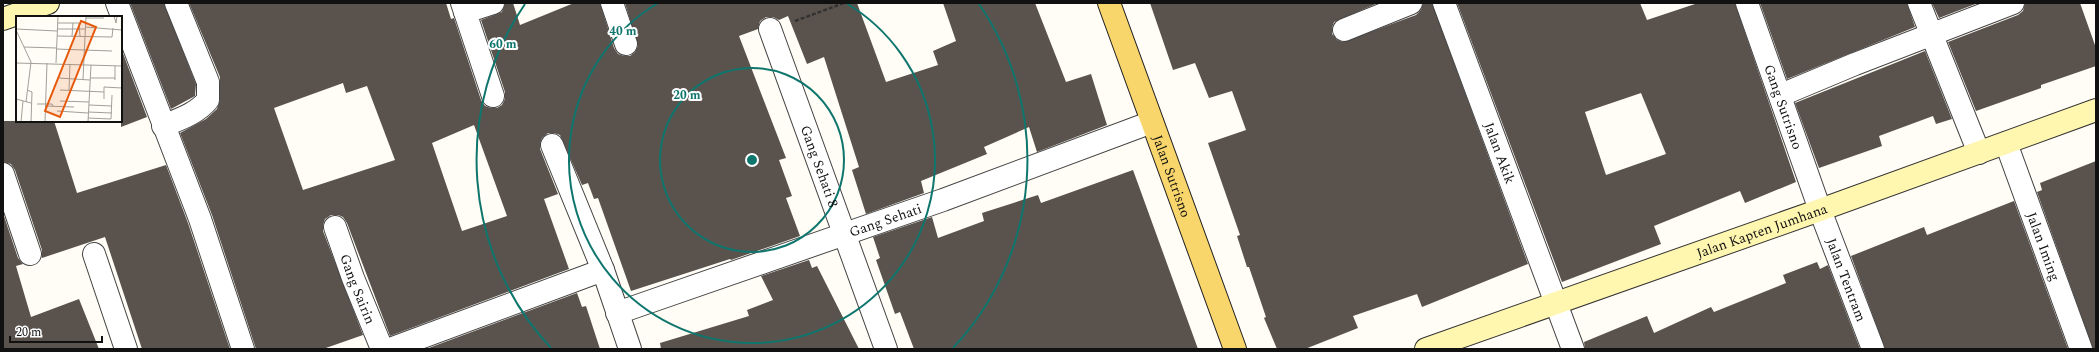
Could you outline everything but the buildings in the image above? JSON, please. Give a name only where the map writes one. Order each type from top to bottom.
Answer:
[{"type":"main road","name":"Jalan Sutrisno","points":[[1109,3],[1235,349]]},
{"type":"street","points":[[3,18],[48,3]]},
{"type":"street","points":[[117,3],[122,16]]},
{"type":"street","points":[[163,126],[190,115],[202,108],[208,100],[208,82],[176,3]]},
{"type":"street","points":[[493,3],[464,7],[493,96]]},
{"type":"street","points":[[612,3],[626,44]]},
{"type":"street","points":[[1344,30],[1411,3]]},
{"type":"street","name":"Jalan Akik","points":[[1444,3],[1573,349]]},
{"type":"street","name":"Gang Sutrisno","points":[[1747,3],[1781,95],[1820,210]]},
{"type":"street","points":[[1919,3],[1979,153]]},
{"type":"street","points":[[1781,95],[1855,64],[2013,3]]},
{"type":"street","points":[[122,16],[200,219],[243,349]]},
{"type":"street","name":"Gang Sehati 8","points":[[770,30],[886,349]]},
{"type":"street","name":"Jalan Kapten Jumhana","points":[[1426,349],[1820,210],[2096,110]]},
{"type":"street","name":"Gang Sehati","points":[[617,313],[844,233],[943,200],[1152,122]]},
{"type":"street","name":"Jalan Iming","points":[[2006,143],[2082,349]]},
{"type":"street","points":[[552,145],[602,270],[630,349]]},
{"type":"street","points":[[3,174],[30,254]]},
{"type":"street","name":"Jalan Tentram","points":[[1820,210],[1873,349]]},
{"type":"street","name":"Gang Sairin","points":[[335,227],[353,278],[382,349]]},
{"type":"street","points":[[94,254],[126,349]]},
{"type":"street","points":[[390,349],[602,270]]},
{"type":"path","points":[[770,30],[844,3]]}]
